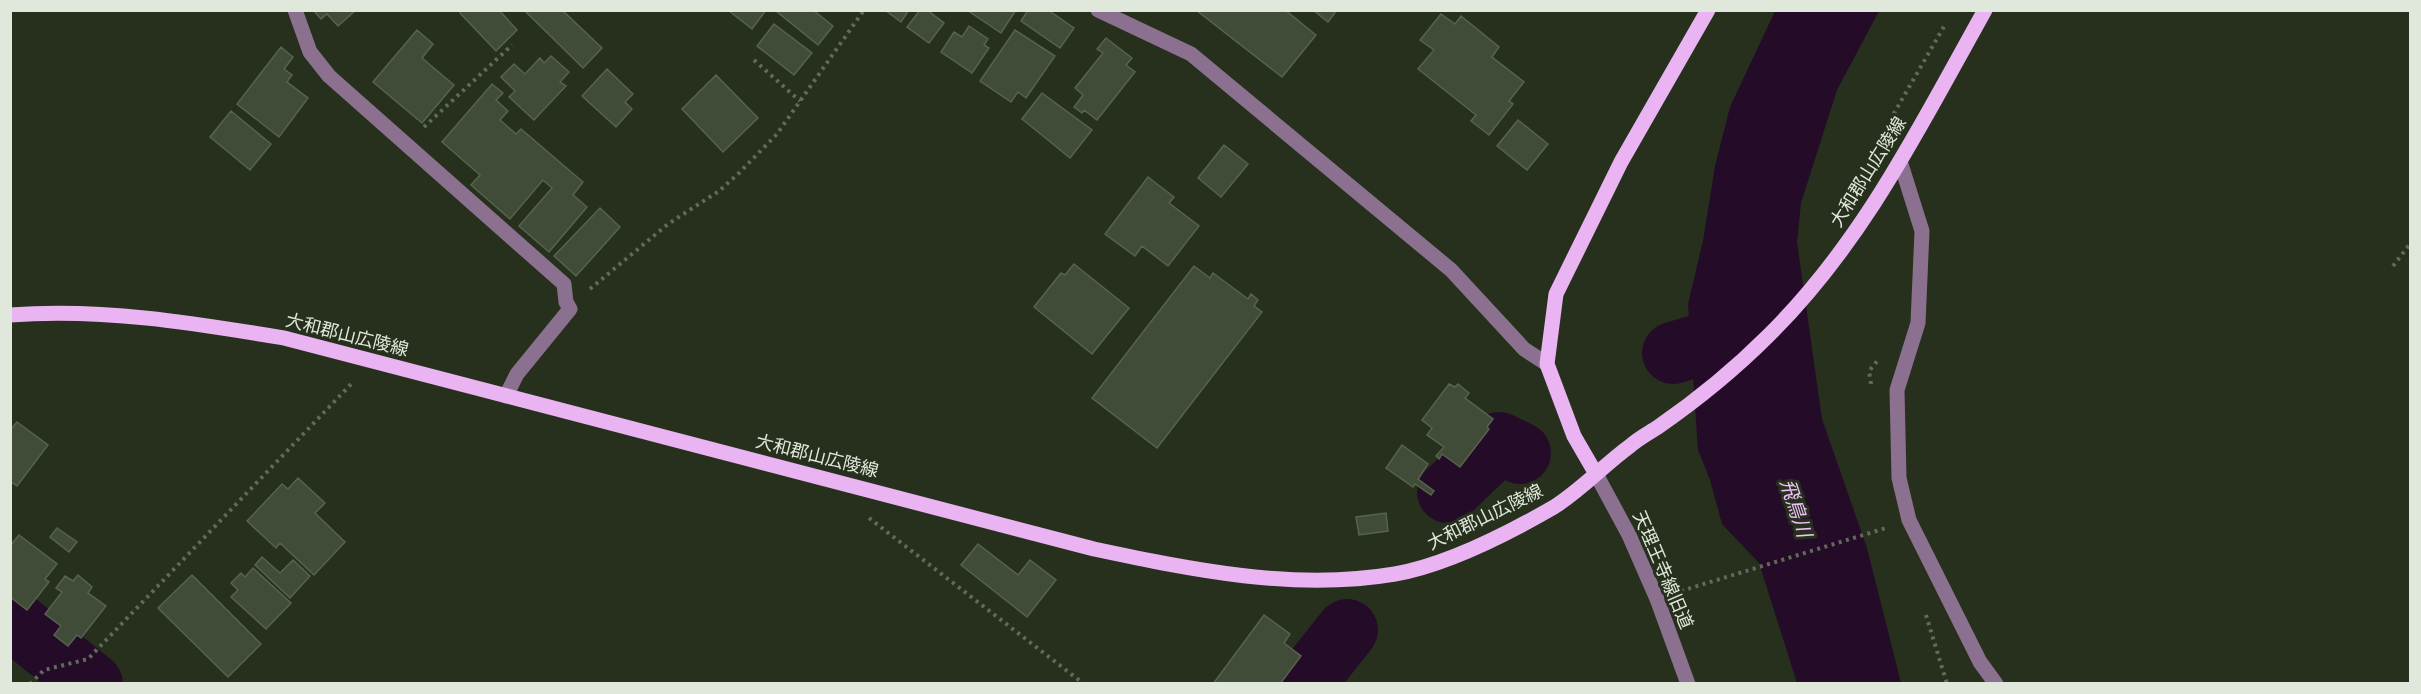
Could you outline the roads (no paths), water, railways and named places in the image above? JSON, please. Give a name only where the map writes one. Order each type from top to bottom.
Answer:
[{"type":"main road","points":[[1596,474],[1574,436],[1547,364],[1556,294],[1621,162],[1708,10]]},
{"type":"main road","name":"大和郡山広陵線","points":[[10,315],[45,312],[151,317],[284,338],[1104,551],[1202,572],[1290,580],[1382,575],[1438,564],[1555,506],[1632,444],[1722,377],[1769,336],[1821,280],[1876,205],[1985,10]]},
{"type":"street","points":[[295,10],[310,52],[330,76],[564,284],[566,302],[570,309],[517,374],[506,396]]},
{"type":"street","points":[[1098,10],[1191,54],[1451,270],[1524,350],[1547,364]]},
{"type":"street","points":[[1900,161],[1922,231],[1918,323],[1897,390],[1899,478],[1909,520],[1980,662],[1996,684]]},
{"type":"street","name":"天理王寺線旧道","points":[[1596,474],[1629,535],[1657,599],[1688,684]]},
{"type":"water","points":[[1775,11],[1879,11],[1837,90],[1801,203],[1797,242],[1822,419],[1867,548],[1901,683],[1797,683],[1759,563],[1722,524],[1710,480],[1698,450],[1688,304],[1703,241],[1715,166],[1730,107]]},
{"type":"waterway","name":"飛鳥川","points":[[1673,353],[1740,333]]},
{"type":"waterway","points":[[1448,492],[1499,443],[1520,453]]},
{"type":"waterway","points":[[10,618],[92,684]]},
{"type":"waterway","points":[[1304,684],[1347,630]]}]
